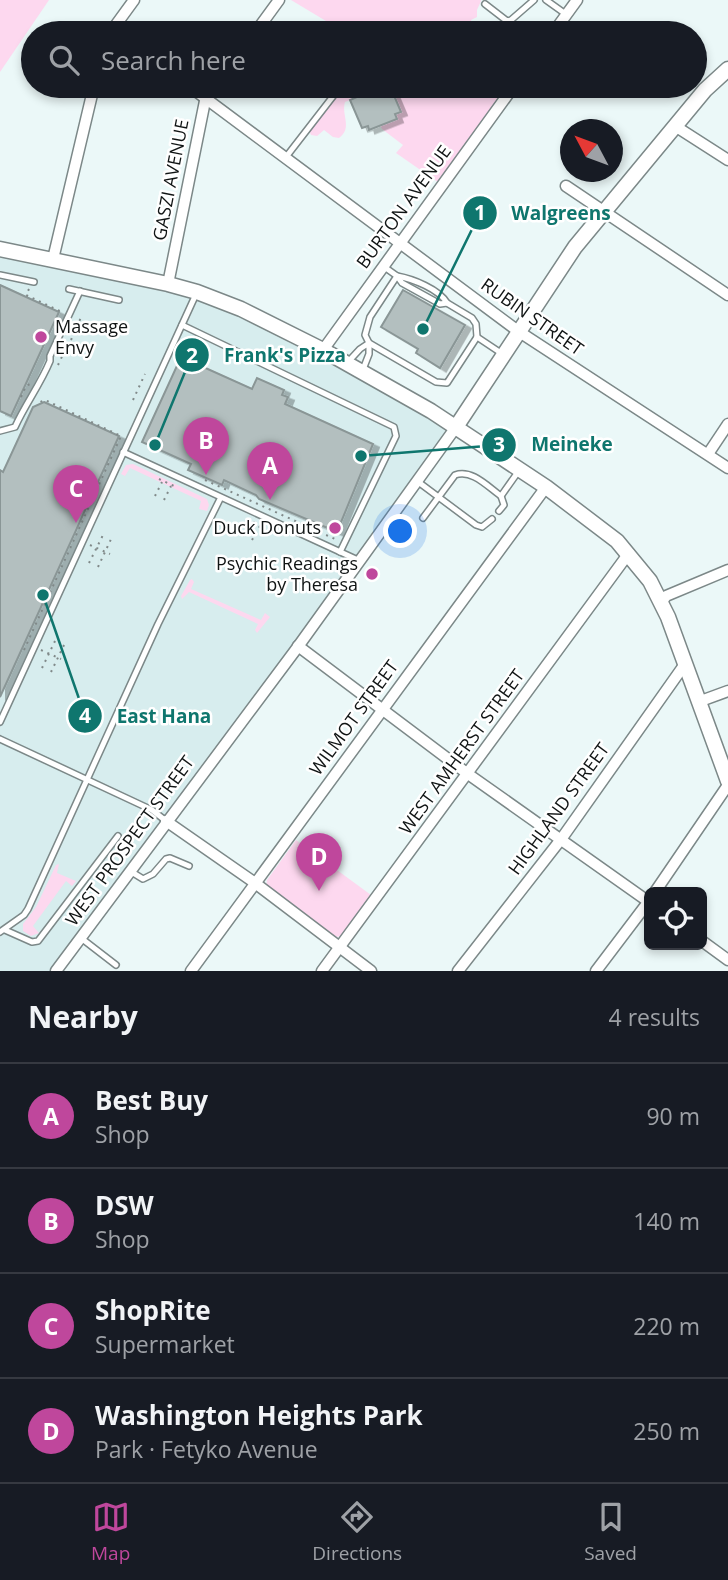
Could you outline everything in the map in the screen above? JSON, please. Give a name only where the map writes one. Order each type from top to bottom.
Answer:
[{"type":"street","points":[[120,21],[134,0]]},
{"type":"street","points":[[264,21],[279,0]]},
{"type":"street","points":[[562,21],[577,0]]},
{"type":"street","points":[[707,88],[728,69]]},
{"type":"street","points":[[53,259],[91,98]]},
{"type":"street","name":"BURTON AVENUE","points":[[323,350],[505,98]]},
{"type":"street","points":[[456,427],[575,247],[698,98]]},
{"type":"street","name":"RUBIN STREET","points":[[207,99],[518,331],[728,468]]},
{"type":"street","name":"GASZI AVENUE","points":[[168,284],[207,99]]},
{"type":"street","points":[[675,126],[728,160]]},
{"type":"street","points":[[566,186],[728,295]]},
{"type":"street","points":[[0,249],[168,284],[241,309],[347,363],[456,427],[547,487],[617,541],[650,581],[661,603],[728,783],[658,887]]},
{"type":"street","points":[[708,454],[728,424]]},
{"type":"street","name":"WEST PROSPECT STREET","points":[[56,971],[298,646],[456,427]]},
{"type":"street","name":"WILMOT STREET","points":[[191,971],[547,487]]},
{"type":"street","name":"WEST AMHERST STREET","points":[[322,971],[629,554]]},
{"type":"street","points":[[661,603],[666,596],[728,570]]},
{"type":"street","points":[[298,646],[468,774],[644,898]]},
{"type":"street","name":"HIGHLAND STREET","points":[[458,971],[562,838],[685,664]]},
{"type":"street","points":[[698,702],[728,691]]},
{"type":"street","points":[[166,821],[255,883],[371,971]]},
{"type":"street","points":[[596,971],[644,909]]},
{"type":"street","points":[[707,944],[728,960]]},
{"type":"lane","points":[[485,4],[507,21],[512,20],[534,0]]},
{"type":"lane","points":[[546,0],[567,15]]},
{"type":"lane","points":[[286,157],[332,98]]},
{"type":"lane","points":[[369,343],[442,384],[452,377],[477,337],[476,324],[472,318],[447,303],[443,297],[411,279],[397,276],[383,266]]},
{"type":"lane","points":[[0,275],[34,282]]},
{"type":"lane","points":[[362,372],[369,355],[365,328],[397,276]]},
{"type":"lane","points":[[69,289],[119,300]]},
{"type":"lane","points":[[0,431],[15,427],[29,398],[38,389],[80,291]]},
{"type":"lane","points":[[0,722],[197,292]]},
{"type":"lane","points":[[182,325],[394,427],[396,436],[340,552]]},
{"type":"lane","points":[[477,337],[503,355]]},
{"type":"lane","points":[[347,363],[369,343]]},
{"type":"lane","points":[[123,452],[220,499],[360,561]]},
{"type":"lane","points":[[501,496],[520,469]]},
{"type":"lane","points":[[423,519],[455,475],[463,472],[471,474],[501,496],[504,505],[499,511]]},
{"type":"lane","points":[[418,481],[476,525],[482,527],[492,519]]},
{"type":"lane","points":[[118,836],[38,941],[32,943],[3,931],[28,909],[159,624],[220,499]]},
{"type":"lane","points":[[0,739],[152,810],[166,821]]},
{"type":"lane","points":[[130,871],[143,879],[148,878],[170,858],[189,866]]},
{"type":"lane","points":[[81,938],[116,965]]},
{"type":"path","points":[[29,288],[26,295],[62,312],[58,319]]},
{"type":"path","points":[[58,365],[82,315]]},
{"type":"path","points":[[71,325],[77,327]]},
{"type":"path","points":[[133,400],[145,374]]},
{"type":"path","points":[[21,397],[26,386],[32,383]]},
{"type":"path","points":[[139,387],[144,389]]},
{"type":"path","points":[[21,655],[121,436],[45,400],[36,403]]},
{"type":"path","points":[[197,477],[335,539]]},
{"type":"path","points":[[155,496],[161,480],[172,486],[164,500]]},
{"type":"path","points":[[243,536],[249,520],[261,526],[252,540]]},
{"type":"path","points":[[89,563],[104,533]]},
{"type":"path","points":[[98,567],[113,537]]},
{"type":"path","points":[[89,544],[110,554]]},
{"type":"path","points":[[41,668],[56,639]]},
{"type":"path","points":[[51,672],[65,643]]},
{"type":"path","points":[[40,649],[59,658]]},
{"type":"shaded area","points":[[0,0],[49,0],[35,21],[21,21],[21,41],[0,72]]},
{"type":"shaded area","points":[[291,0],[481,0],[477,17],[471,21],[326,21]]},
{"type":"shaded area","points":[[332,98],[353,98],[345,102],[346,126],[339,138],[324,130],[317,136],[311,135],[308,128]]},
{"type":"shaded area","points":[[396,98],[505,98],[442,185],[396,153],[403,145],[382,129],[380,125],[401,112]]},
{"type":"shaded area","points":[[0,249],[197,292],[456,427],[56,971],[0,971]]},
{"type":"shaded area","points":[[133,464],[207,499],[207,511],[199,509],[201,501],[130,468],[125,476],[121,474],[126,465]]},
{"type":"shaded area","points":[[192,579],[194,582],[191,589],[261,620],[265,613],[270,617],[257,633],[255,630],[258,624],[189,592],[182,599],[181,596]]},
{"type":"shaded area","points":[[296,840],[371,895],[342,936],[336,937],[266,886],[267,880]]},
{"type":"shaded area","points":[[59,864],[57,873],[76,881],[72,886],[66,881],[33,926],[39,933],[31,936],[23,931],[23,924],[36,907],[56,865]]},
{"type":"building","points":[[395,98],[401,112],[395,114],[397,119],[369,130],[368,126],[362,128],[350,100]]},
{"type":"building","points":[[0,285],[59,312],[11,416],[0,411]]},
{"type":"building","points":[[403,290],[465,325],[440,368],[416,353],[418,349],[381,327]]},
{"type":"building","points":[[181,357],[252,389],[257,378],[284,390],[282,395],[288,397],[285,404],[373,444],[337,532],[259,499],[224,480],[222,485],[188,470],[191,464],[142,442]]},
{"type":"building","points":[[44,402],[119,436],[0,697],[0,470],[3,472],[33,407]]},
{"type":"place","name":"Walgreens","points":[[423,329]]},
{"type":"place","name":"Massage Envy","points":[[41,337]]},
{"type":"place","name":"Frank's Pizza","points":[[155,445]]},
{"type":"place","name":"Meineke","points":[[361,456]]},
{"type":"place","name":"DSW","points":[[206,475]]},
{"type":"place","name":"Best Buy","points":[[270,500]]},
{"type":"place","name":"ShopRite","points":[[76,523]]},
{"type":"place","name":"Duck Donuts","points":[[335,528]]},
{"type":"place","name":"Psychic Readings by Theresa","points":[[372,574]]},
{"type":"place","name":"East Hana","points":[[43,595]]},
{"type":"place","name":"Washington Heights Park","points":[[319,891]]}]
